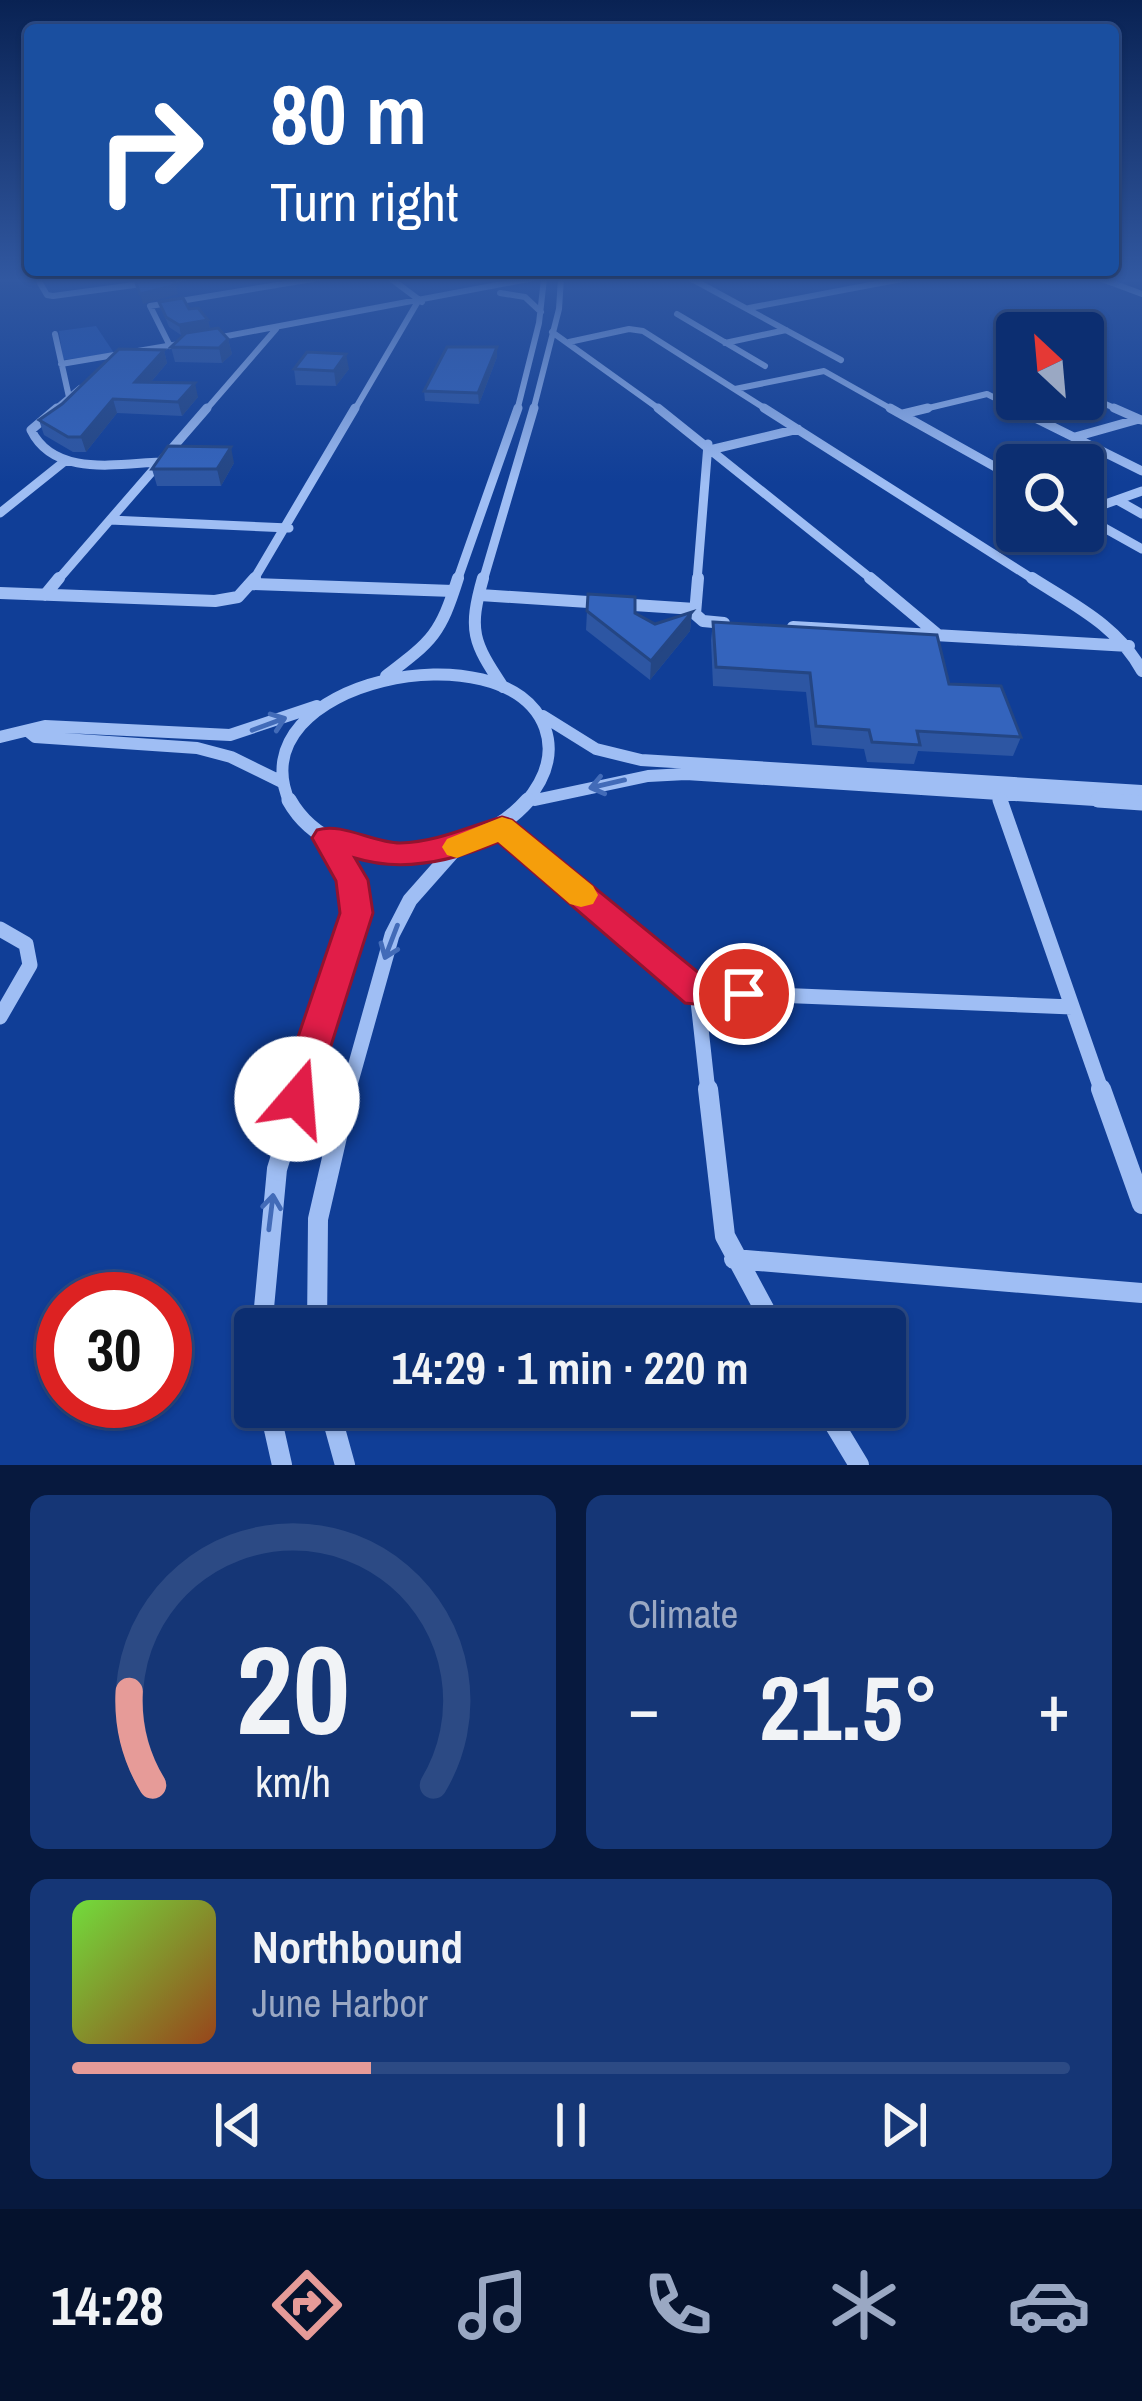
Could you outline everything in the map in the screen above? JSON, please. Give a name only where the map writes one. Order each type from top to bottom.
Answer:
[{"type":"street","points":[[57,346],[70,397]]},
{"type":"street","points":[[61,364],[168,346]]},
{"type":"street","points":[[45,595],[260,346]]},
{"type":"street","points":[[0,593],[222,601],[238,597],[289,528],[394,346]]},
{"type":"street","points":[[0,737],[45,726],[230,735],[381,680],[429,643],[444,624],[532,346]]},
{"type":"street","points":[[549,346],[471,634],[503,687],[596,749],[641,760],[1142,803]]},
{"type":"street","points":[[575,346],[711,446],[938,634]]},
{"type":"street","points":[[667,346],[1090,615],[1129,646],[1142,671]]},
{"type":"street","points":[[731,346],[765,366]]},
{"type":"street","points":[[817,346],[841,360]]},
{"type":"street","points":[[104,368],[121,354]]},
{"type":"street","points":[[735,389],[824,371],[996,467]]},
{"type":"street","points":[[87,382],[34,426],[31,436],[64,461],[160,462]]},
{"type":"street","points":[[902,414],[975,395],[996,400]]},
{"type":"street","points":[[1104,403],[1141,420]]},
{"type":"street","points":[[1040,420],[1142,471]]},
{"type":"street","points":[[1074,437],[1141,420]]},
{"type":"street","points":[[711,446],[798,429]]},
{"type":"street","points":[[711,446],[695,609],[703,621],[735,623]]},
{"type":"street","points":[[0,513],[64,461]]},
{"type":"street","points":[[1104,506],[1142,491]]},
{"type":"street","points":[[0,500],[23,495]]},
{"type":"street","points":[[1119,501],[1142,514]]},
{"type":"street","points":[[110,520],[289,528]]},
{"type":"street","points":[[1104,526],[1142,549]]},
{"type":"street","points":[[252,584],[453,591]]},
{"type":"street","points":[[480,595],[695,609]]},
{"type":"street","points":[[780,626],[1129,646]]},
{"type":"street","points":[[381,680],[445,673],[503,687]]},
{"type":"street","points":[[329,702],[298,730],[288,747],[282,782],[296,813],[328,838],[375,853],[430,853],[457,847],[502,828],[534,801],[553,754],[537,712]]},
{"type":"street","points":[[29,732],[35,737],[213,751],[282,782]]},
{"type":"street","points":[[534,801],[666,774],[1142,791]]},
{"type":"street","points":[[996,788],[1142,1204]]},
{"type":"street","points":[[502,828],[698,992],[1072,1007]]},
{"type":"street","points":[[264,1308],[277,1169],[357,913],[352,880],[328,838]]},
{"type":"street","points":[[317,1308],[318,1219],[363,1025],[392,935],[410,900],[457,847]]},
{"type":"street","points":[[0,929],[26,944],[30,965],[0,1017]]},
{"type":"street","points":[[698,992],[725,1236],[763,1308]]},
{"type":"street","points":[[734,1259],[1142,1293]]},
{"type":"street","points":[[274,1428],[283,1465]]},
{"type":"street","points":[[335,1428],[345,1465]]},
{"type":"street","points":[[837,1428],[859,1465]]},
{"type":"shaded area","points":[[61,346],[110,346],[114,353],[63,360]]},
{"type":"building","points":[[447,347],[497,347],[478,393],[424,391]]},
{"type":"building","points":[[119,349],[164,350],[135,382],[195,383],[178,402],[113,399],[81,437],[68,437],[39,420],[62,404]]},
{"type":"building","points":[[307,352],[346,354],[334,371],[294,369]]},
{"type":"building","points":[[168,446],[231,447],[217,469],[152,469]]},
{"type":"building","points":[[588,594],[635,597],[635,613],[655,624],[692,612],[651,661],[587,611]]},
{"type":"building","points":[[713,622],[937,635],[949,684],[1001,686],[1021,737],[917,731],[920,745],[872,742],[869,730],[816,726],[810,673],[716,667]]},
{"type":"slow traffic","points":[[457,847],[502,828],[581,895]]},
{"type":"route","points":[[297,1099],[357,913],[352,880],[328,838],[375,853],[430,853],[502,828],[698,992],[744,994]]}]
